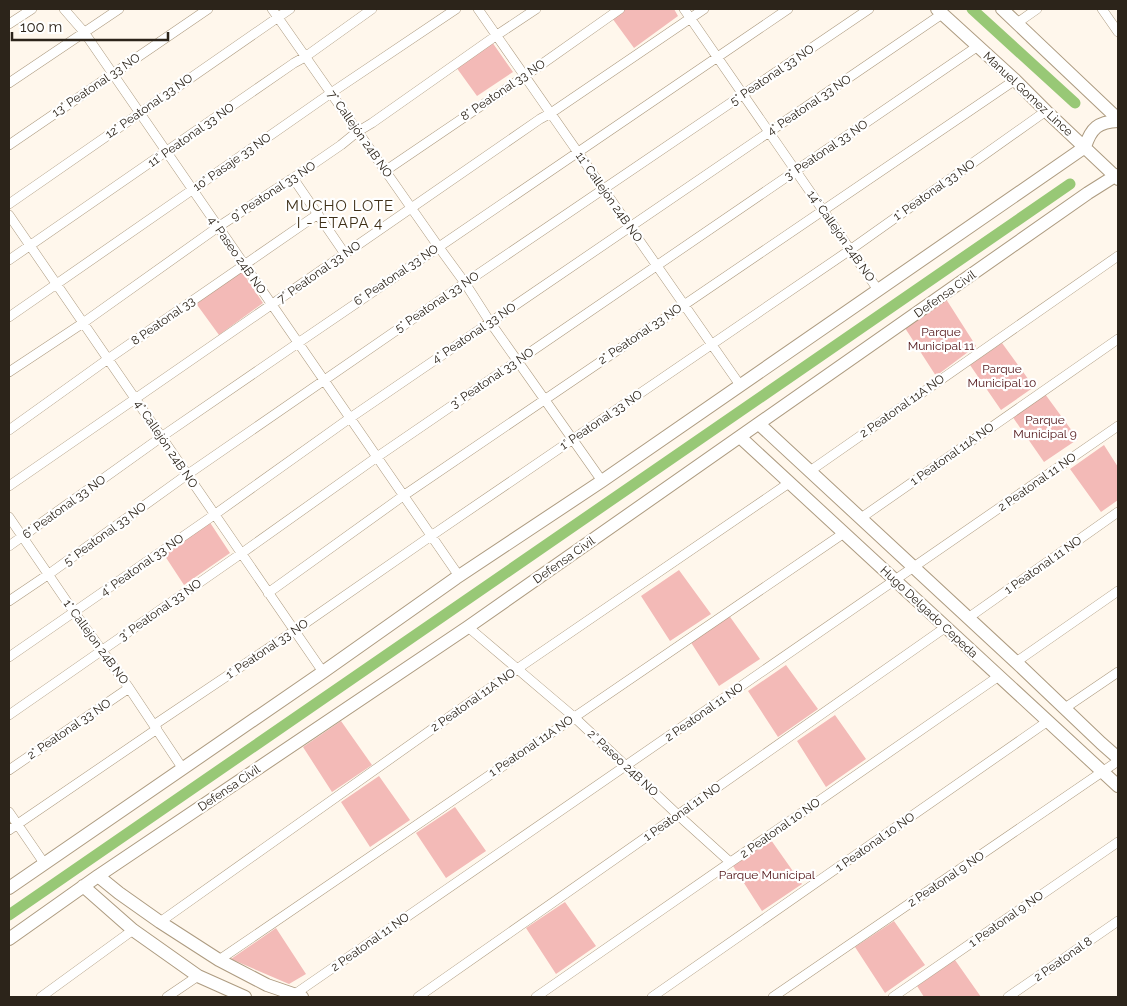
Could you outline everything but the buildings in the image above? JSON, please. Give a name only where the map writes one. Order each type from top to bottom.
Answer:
[{"type":"street","points":[[9,22],[32,9]]},
{"type":"street","name":"4° Paseo 24B NO","points":[[64,9],[84,32],[459,576]]},
{"type":"street","points":[[9,83],[119,9]]},
{"type":"street","name":"13° Peatonal 33 NO","points":[[9,145],[208,9]]},
{"type":"street","name":"7° Callejón 24B NO","points":[[272,9],[602,481]]},
{"type":"street","name":"12° Peatonal 33 NO","points":[[9,204],[290,9]]},
{"type":"street","name":"11° Peatonal 33 NO","points":[[9,260],[372,9]]},
{"type":"street","name":"10° Pasaje 33 NO","points":[[9,317],[330,92],[456,9]]},
{"type":"street","name":"11° Callejón 24B NO","points":[[478,9],[740,386]]},
{"type":"street","name":"9° Peatonal 33 NO","points":[[9,372],[83,323],[218,227],[294,178],[357,132],[536,9]]},
{"type":"street","name":"8° Peatonal 33 NO","points":[[385,171],[620,9]]},
{"type":"street","name":"14° Callejón 24B NO","points":[[684,9],[878,290]]},
{"type":"street","name":"7° Peatonal 33 NO","points":[[9,486],[540,119],[704,9]]},
{"type":"street","name":"6° Peatonal 33 NO","points":[[9,546],[438,246],[788,9]]},
{"type":"street","name":"5° Peatonal 33 NO","points":[[9,601],[324,380],[869,9]]},
{"type":"street","points":[[1002,9],[1116,121]]},
{"type":"street","points":[[1016,23],[1037,9]]},
{"type":"street","points":[[1102,9],[1118,32]]},
{"type":"street","name":"Manuel Gomez Lince","points":[[940,11],[1046,111],[1087,145],[1115,175]]},
{"type":"street","name":"4° Peatonal 33 NO","points":[[9,657],[350,418],[769,132],[940,11]]},
{"type":"street","name":"3° Peatonal 33 NO","points":[[9,715],[377,458],[978,46]]},
{"type":"street","name":"2° Peatonal 33 NO","points":[[268,593],[403,496],[544,399],[1015,80]]},
{"type":"street","name":"1° Peatonal 33 NO","points":[[13,827],[431,536],[850,250],[1046,111]]},
{"type":"street","points":[[9,888],[459,576],[602,481],[1087,145],[1091,132],[1099,125],[1116,121]]},
{"type":"street","name":"Defensa Civil","points":[[9,939],[98,876],[468,627],[1115,175]]},
{"type":"street","points":[[294,178],[345,254]]},
{"type":"street","name":"8 Peatonal 33","points":[[9,430],[318,214]]},
{"type":"street","name":"4° Callejón 24B NO","points":[[9,215],[323,672]]},
{"type":"street","name":"2 Peatonal 11A NO","points":[[810,471],[1118,256]]},
{"type":"street","name":"1 Peatonal 11A NO","points":[[860,518],[1118,339]]},
{"type":"street","name":"Hugo Delgado Cepeda","points":[[759,424],[1016,662],[1118,760]]},
{"type":"street","name":"2 Peatonal 11 NO","points":[[295,996],[1118,426]]},
{"type":"street","name":"Hugo Delgado Cepeda","points":[[740,437],[1118,786]]},
{"type":"street","name":"2 Peatonal 11A NO","points":[[160,922],[517,669],[789,482]]},
{"type":"street","name":"1 Peatonal 11 NO","points":[[968,618],[1118,512]]},
{"type":"street","name":"1° Callejon 24B NO","points":[[9,517],[129,688],[183,769]]},
{"type":"street","name":"1 Peatonal 11A NO","points":[[218,960],[844,533]]},
{"type":"street","points":[[879,565],[886,567],[894,563],[896,559],[895,550]]},
{"type":"street","points":[[916,599],[914,593],[915,585],[930,582]]},
{"type":"street","points":[[1016,662],[1118,591]]},
{"type":"street","name":"2° Paseo 24B NO","points":[[468,627],[574,717],[730,862]]},
{"type":"street","name":"1 Peatonal 11 NO","points":[[418,997],[946,627]]},
{"type":"street","points":[[1065,708],[1118,672]]},
{"type":"street","name":"2 Peatonal 10 NO","points":[[536,997],[999,676]]},
{"type":"street","name":"2° Peatonal 33 NO","points":[[9,770],[129,688]]},
{"type":"street","name":"1 Peatonal 10 NO","points":[[652,997],[1048,722]]},
{"type":"street","points":[[1086,757],[1092,758],[1096,756],[1100,752],[1100,743]]},
{"type":"street","name":"2 Peatonal 9 NO","points":[[773,997],[1118,760]]},
{"type":"street","points":[[9,812],[13,827],[44,864]]},
{"type":"street","name":"1 Peatonal 9 NO","points":[[894,997],[1118,842]]},
{"type":"street","points":[[98,876],[160,922],[268,991],[295,996]]},
{"type":"street","points":[[84,886],[133,930],[198,976],[245,997]]},
{"type":"street","name":"2 Peatonal 8","points":[[1008,997],[1118,921]]},
{"type":"street","points":[[41,997],[133,930]]},
{"type":"street","points":[[167,997],[198,976]]},
{"type":"green space","points":[[626,9],[674,9],[678,16],[634,48],[612,18]]},
{"type":"green space","points":[[492,42],[513,72],[477,96],[456,67]]},
{"type":"green space","points":[[241,270],[263,303],[219,335],[195,302]]},
{"type":"green space","name":"Parque Municipal 11","points":[[946,299],[976,346],[936,376],[905,328]]},
{"type":"green space","name":"Parque Municipal 10","points":[[1002,343],[1034,387],[1001,410],[970,365]]},
{"type":"green space","name":"Parque Municipal 9","points":[[1045,394],[1078,439],[1044,462],[1012,416]]},
{"type":"green space","points":[[1104,445],[1118,467],[1118,500],[1101,512],[1070,469]]},
{"type":"green space","points":[[209,521],[230,553],[184,585],[163,553]]},
{"type":"green space","points":[[679,570],[711,614],[670,641],[641,596]]},
{"type":"green space","points":[[728,614],[760,659],[719,686],[690,641]]},
{"type":"green space","points":[[786,665],[818,709],[778,737],[748,691]]},
{"type":"green space","points":[[835,715],[866,759],[826,787],[797,741]]},
{"type":"green space","points":[[341,721],[372,765],[332,792],[303,747]]},
{"type":"green space","points":[[379,776],[410,820],[370,847],[341,802]]},
{"type":"green space","points":[[455,807],[486,851],[446,878],[416,833]]},
{"type":"green space","name":"Parque Municipal","points":[[771,840],[802,884],[762,911],[733,866]]},
{"type":"green space","points":[[565,902],[596,946],[556,974],[526,928]]},
{"type":"green space","points":[[894,921],[925,965],[885,993],[855,947]]},
{"type":"green space","points":[[276,928],[306,974],[289,984],[231,959]]},
{"type":"green space","points":[[955,960],[981,997],[924,997],[917,986]]},
{"type":"waterway","points":[[972,9],[1075,103]]},
{"type":"waterway","points":[[9,915],[1070,184]]},
{"type":"district","name":"MUCHO LOTE I - ETAPA 4","points":[[340,214]]}]
